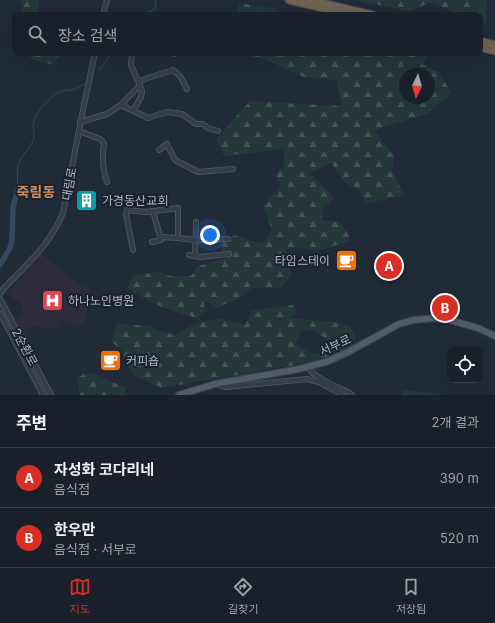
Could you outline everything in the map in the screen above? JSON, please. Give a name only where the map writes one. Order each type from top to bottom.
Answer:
[{"type":"highway","points":[[290,0],[340,12]]},
{"type":"highway","points":[[309,0],[360,12]]},
{"type":"highway","points":[[483,42],[495,45]]},
{"type":"highway","points":[[483,48],[495,51]]},
{"type":"main road","name":"서부로","points":[[178,395],[215,384],[307,367],[326,362],[399,324],[420,319],[435,318],[460,322],[495,336]]},
{"type":"street","points":[[104,12],[107,0]]},
{"type":"street","name":"대림로","points":[[0,294],[40,251],[58,226],[67,198],[78,131],[94,56]]},
{"type":"street","points":[[132,56],[131,65],[142,91],[133,111]]},
{"type":"street","points":[[80,122],[107,114],[121,105],[139,83],[173,70],[180,76],[187,89]]},
{"type":"street","points":[[121,105],[148,118],[167,112],[182,114],[196,124],[203,124],[208,128],[218,131]]},
{"type":"street","points":[[78,131],[100,139],[104,143],[102,153],[103,172],[107,182]]},
{"type":"street","points":[[159,150],[166,144],[175,160],[198,172],[233,169]]},
{"type":"street","points":[[133,250],[126,214],[127,210],[146,212],[178,208],[178,238]]},
{"type":"street","points":[[152,242],[161,240],[153,211]]},
{"type":"street","points":[[195,256],[196,222]]},
{"type":"street","points":[[160,237],[195,240],[228,240]]},
{"type":"street","points":[[189,256],[229,254]]},
{"type":"street","name":"2순환로","points":[[0,299],[51,395]]},
{"type":"street","name":"2순환로","points":[[0,313],[43,394]]},
{"type":"street","points":[[307,367],[312,374],[336,388],[343,395]]},
{"type":"street","points":[[215,384],[225,388],[307,378],[348,392],[352,395]]},
{"type":"shaded area","name":"하나노인병원","points":[[41,254],[77,283],[89,288],[92,295],[84,322],[77,326],[61,320],[58,329],[51,326],[49,328],[36,326],[27,328],[29,345],[15,318],[22,316],[21,304],[7,293]]},
{"type":"green space","points":[[20,0],[39,0],[38,12],[21,12]]},
{"type":"green space","points":[[353,0],[486,0],[487,23],[483,24],[483,12],[452,12],[443,7],[430,3],[410,11]]},
{"type":"green space","points":[[240,3],[272,8],[279,12],[237,12]]},
{"type":"green space","points":[[30,56],[59,56],[53,65],[31,59]]},
{"type":"green space","points":[[249,56],[428,56],[422,64],[430,68],[399,68],[399,104],[435,104],[435,70],[440,73],[451,93],[429,113],[374,130],[394,156],[392,172],[404,195],[365,204],[362,192],[344,182],[331,163],[310,173],[334,198],[322,211],[322,220],[338,222],[348,233],[350,241],[317,251],[301,248],[285,249],[290,260],[291,275],[280,288],[251,288],[242,297],[214,309],[209,302],[204,303],[205,310],[197,318],[152,303],[128,288],[133,275],[160,272],[170,276],[191,276],[198,266],[228,258],[219,246],[234,235],[262,244],[272,230],[263,206],[281,186],[276,175],[284,165],[284,149],[224,156],[216,139],[250,101],[339,106],[342,103],[336,80],[304,77],[266,60]]},
{"type":"green space","points":[[293,305],[297,313],[290,318],[335,322],[350,326],[355,336],[354,346],[335,356],[312,362],[162,388],[133,375],[120,348],[111,342],[118,324],[149,326],[158,331],[176,335],[194,324],[221,318],[245,325],[251,311]],"holes":[[[301,329],[318,332],[325,339],[343,343],[329,350],[312,354],[296,344]]]},
{"type":"green space","points":[[85,373],[97,375],[126,388],[124,395],[79,395],[78,378]]},
{"type":"green space","points":[[403,390],[444,395],[402,395]]},
{"type":"waterway","points":[[149,12],[155,9],[156,0]]},
{"type":"waterway","points":[[99,70],[106,62],[109,56]]},
{"type":"waterway","points":[[17,191],[17,170],[22,157],[33,140],[33,125],[39,111],[55,94],[77,88],[85,84],[87,81]]},
{"type":"waterway","points":[[0,265],[10,248],[12,239],[13,208],[17,191]]},
{"type":"place","name":"가경동산교회","points":[[86,200]]},
{"type":"place","name":"타임스테이","points":[[346,260]]},
{"type":"place","name":"자성화 코다리네","points":[[389,266]]},
{"type":"place","name":"하나노인병원","points":[[53,300]]},
{"type":"place","name":"한우만","points":[[445,308]]},
{"type":"place","name":"커피숍","points":[[111,360]]},
{"type":"district","name":"죽림동","points":[[36,191]]}]
